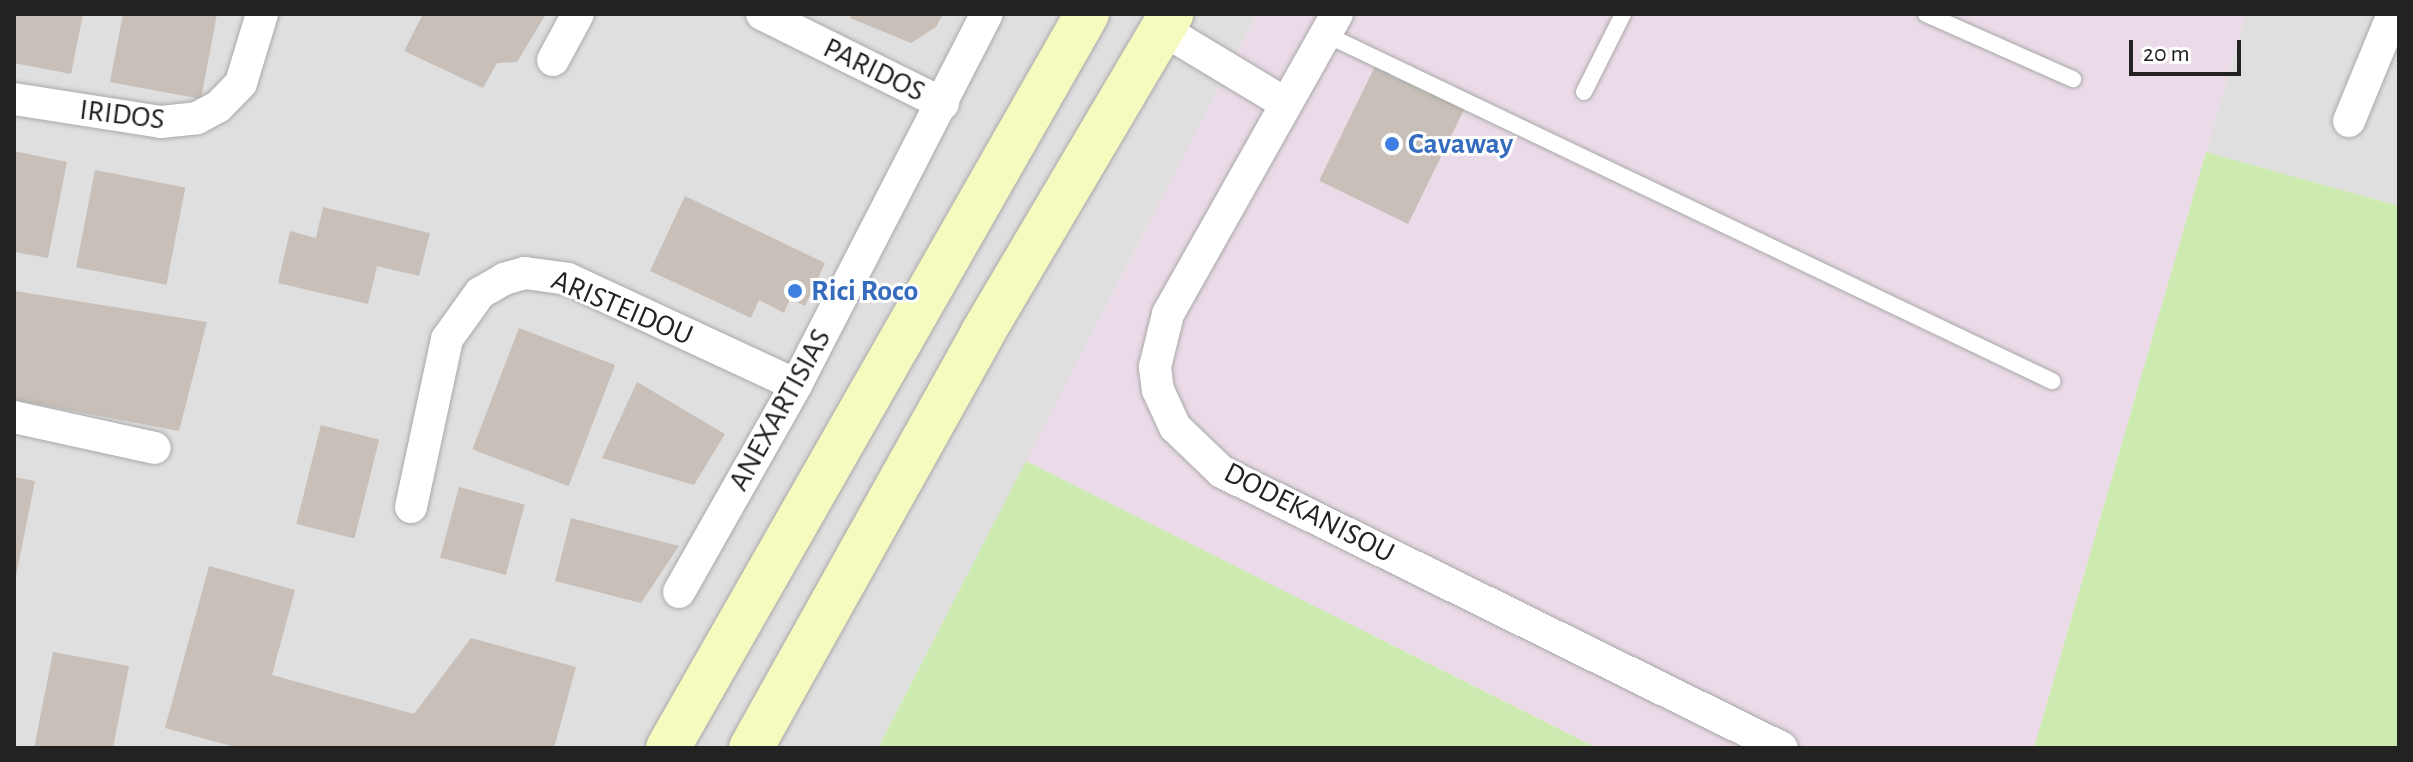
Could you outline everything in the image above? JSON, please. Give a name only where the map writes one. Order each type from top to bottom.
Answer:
[{"type":"main road","points":[[668,748],[1087,14]]},
{"type":"main road","points":[[751,748],[982,334],[1166,21]]},
{"type":"street","name":"IRIDOS","points":[[14,99],[161,122],[197,118],[218,107],[241,83],[262,14]]},
{"type":"street","points":[[553,60],[578,14]]},
{"type":"street","name":"PARIDOS","points":[[762,14],[943,104]]},
{"type":"street","name":"ANEXARTISIAS","points":[[679,592],[796,385],[987,14]]},
{"type":"street","points":[[2349,121],[2393,14]]},
{"type":"street","points":[[1166,21],[1283,102]]},
{"type":"street","name":"DODEKANISOU","points":[[1331,24],[1283,102],[1168,314],[1158,341],[1158,390],[1175,427],[1222,472],[1782,748]]},
{"type":"street","name":"ARISTEIDOU","points":[[411,507],[447,339],[480,293],[504,279],[535,273],[568,279],[796,385]]},
{"type":"street","points":[[14,417],[155,448]]},
{"type":"lane","points":[[1584,92],[1623,14]]},
{"type":"lane","points":[[1926,14],[2073,79]]},
{"type":"lane","points":[[1331,24],[2052,381]]},
{"type":"shaded area","points":[[14,14],[1257,14],[878,748],[14,748]]},
{"type":"shaded area","points":[[1257,14],[2246,14],[2034,748],[1597,748],[1026,461]]},
{"type":"shaded area","points":[[2246,14],[2399,14],[2399,206],[2206,152]]},
{"type":"green space","points":[[2206,152],[2399,206],[2399,748],[2034,748]]},
{"type":"green space","points":[[1026,461],[1597,748],[878,748]]},
{"type":"building","points":[[14,14],[83,14],[71,74],[14,63]]},
{"type":"building","points":[[123,14],[217,14],[201,99],[110,82]]},
{"type":"building","points":[[423,14],[546,14],[517,62],[497,63],[483,88],[404,51]]},
{"type":"building","points":[[852,14],[943,14],[936,27],[911,43],[850,18]]},
{"type":"building","name":"Cavaway","points":[[1377,62],[1466,105],[1408,224],[1319,181]]},
{"type":"building","points":[[14,151],[67,162],[48,258],[14,252]]},
{"type":"building","points":[[95,170],[185,188],[166,285],[76,267]]},
{"type":"building","points":[[685,196],[825,263],[805,306],[790,299],[784,313],[759,300],[751,318],[650,271]]},
{"type":"building","points":[[323,207],[430,233],[419,276],[377,266],[368,304],[278,283],[290,231],[316,238]]},
{"type":"building","points":[[15,291],[207,322],[179,431],[14,400]]},
{"type":"building","points":[[519,328],[615,365],[569,486],[472,449]]},
{"type":"building","points":[[637,382],[725,434],[694,485],[602,458]]},
{"type":"building","points":[[321,425],[379,440],[355,538],[296,524]]},
{"type":"building","points":[[14,477],[35,481],[15,581],[14,581]]},
{"type":"building","points":[[459,487],[525,505],[506,575],[440,558]]},
{"type":"building","points":[[571,518],[679,546],[641,603],[555,581]]},
{"type":"building","points":[[209,566],[295,590],[272,675],[414,714],[471,638],[576,667],[554,748],[239,748],[165,728]]},
{"type":"building","points":[[53,652],[129,666],[113,748],[34,748]]},
{"type":"place","name":"Cavaway","points":[[1392,144]]},
{"type":"place","name":"Rici Roco","points":[[795,291]]}]
